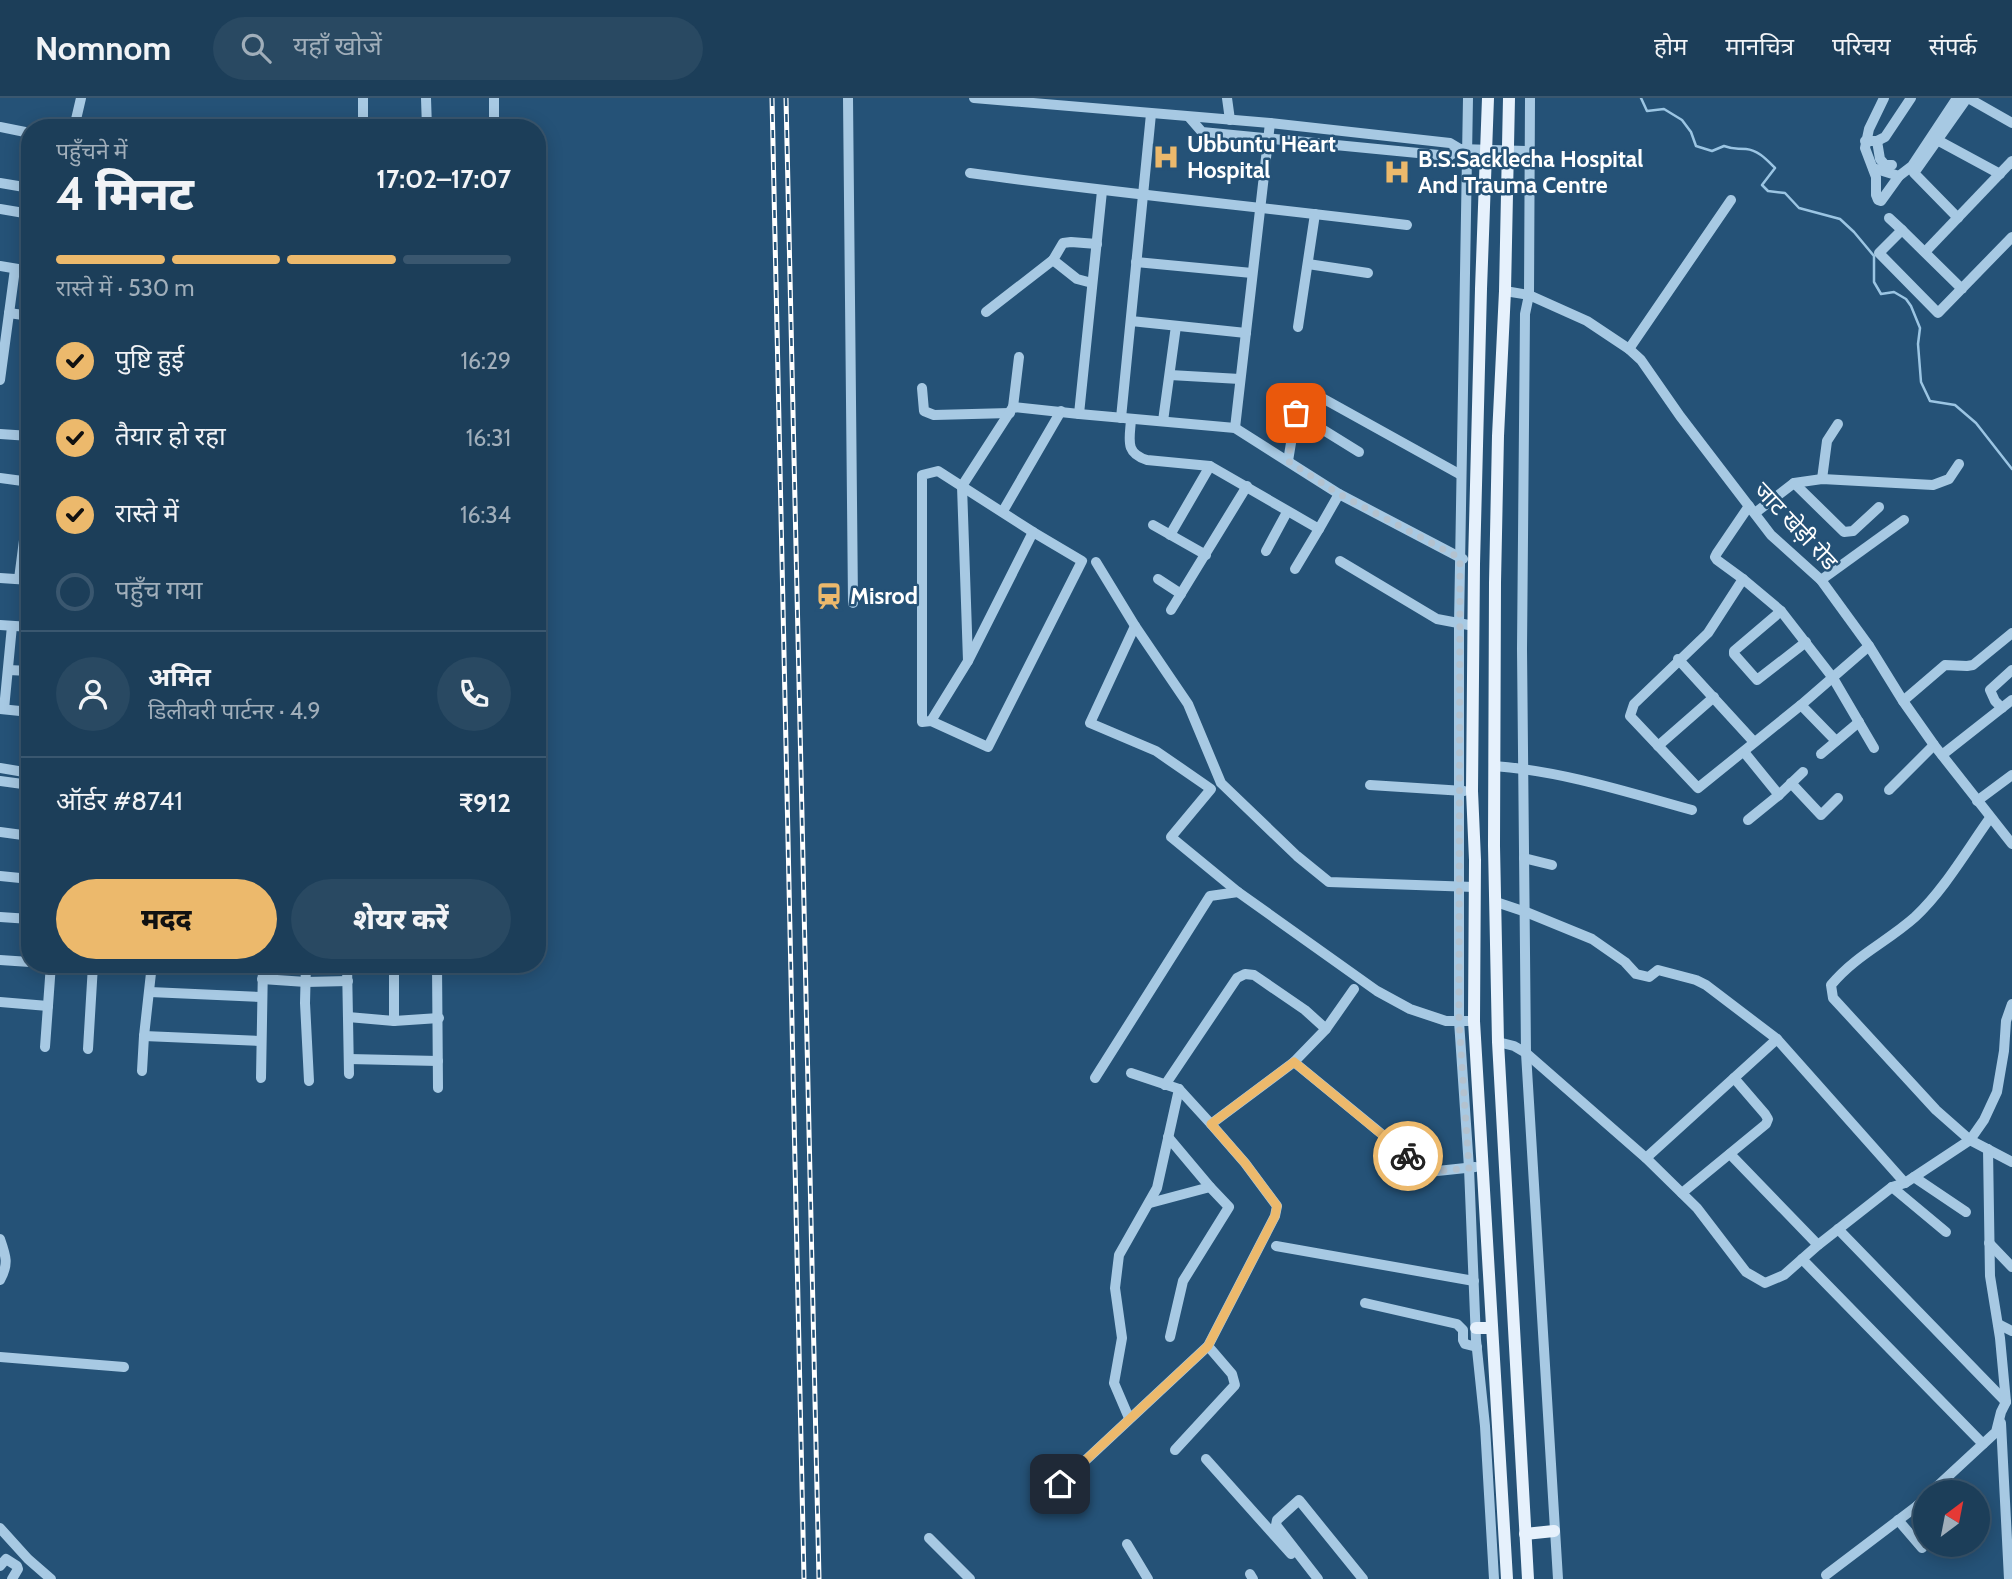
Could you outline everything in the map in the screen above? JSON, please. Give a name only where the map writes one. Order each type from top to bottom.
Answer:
[{"type":"main road","points":[[1488,98],[1474,626],[1465,791],[1475,860],[1476,1167],[1492,1328],[1507,1579]]},
{"type":"main road","points":[[1509,98],[1505,291],[1497,449],[1494,766],[1499,1042],[1528,1579]]},
{"type":"main road","points":[[1476,1328],[1492,1328]]},
{"type":"main road","points":[[1525,1534],[1554,1531]]},
{"type":"street","points":[[76,119],[81,98]]},
{"type":"street","points":[[363,98],[363,119]]},
{"type":"street","points":[[426,98],[426,119]]},
{"type":"street","points":[[494,98],[494,119]]},
{"type":"street","points":[[848,98],[853,603]]},
{"type":"street","points":[[974,98],[1270,123],[1450,143],[1464,149],[1529,151]]},
{"type":"street","points":[[1227,98],[1230,120]]},
{"type":"street","points":[[1468,98],[1464,149],[1459,624],[1465,791],[1460,886],[1459,1021],[1476,1167],[1476,1328],[1494,1579]]},
{"type":"street","points":[[1530,98],[1529,295],[1525,314],[1523,394],[1522,649],[1526,1053],[1558,1579]]},
{"type":"street","points":[[1884,98],[1865,141],[1876,177],[1876,195],[1881,201],[1899,176],[1912,166],[1957,98]]},
{"type":"street","points":[[1865,141],[1877,141],[1885,137],[1911,98]]},
{"type":"street","points":[[1958,218],[1914,173],[1968,98],[2012,123]]},
{"type":"street","points":[[1151,114],[1130,321],[1126,419],[1130,447],[1137,457],[1147,460],[1210,466],[1319,529]]},
{"type":"street","points":[[1189,117],[1202,132],[1449,156],[1464,149]]},
{"type":"street","points":[[1235,428],[1270,123]]},
{"type":"street","points":[[0,127],[21,131]]},
{"type":"street","points":[[1877,141],[1880,159],[1885,165],[1892,165]]},
{"type":"street","points":[[1938,141],[2000,174]]},
{"type":"street","points":[[1925,252],[2012,161]]},
{"type":"street","points":[[1873,168],[1899,176]]},
{"type":"street","points":[[970,173],[1102,191],[1260,206],[1407,225]]},
{"type":"street","points":[[0,183],[21,186]]},
{"type":"street","points":[[1079,414],[1102,191]]},
{"type":"street","points":[[1629,349],[1731,200]]},
{"type":"street","points":[[0,209],[21,212]]},
{"type":"street","points":[[1298,327],[1315,214]]},
{"type":"street","points":[[1889,218],[1962,289]]},
{"type":"street","points":[[1902,230],[1879,253],[1938,313],[2012,237]]},
{"type":"street","points":[[986,312],[1053,260],[1063,243],[1097,244]]},
{"type":"street","points":[[1053,260],[1077,279],[1093,283]]},
{"type":"street","points":[[1136,262],[1252,273]]},
{"type":"street","points":[[1308,264],[1368,273]]},
{"type":"street","points":[[0,266],[21,270]]},
{"type":"street","points":[[0,380],[15,269]]},
{"type":"street","name":"जाट खेड़ी रोड","points":[[1505,291],[1529,295],[1587,321],[1641,360],[1771,535],[1821,580],[1934,744],[2012,844]]},
{"type":"street","points":[[9,313],[21,315]]},
{"type":"street","points":[[1130,321],[1245,333]]},
{"type":"street","points":[[1163,421],[1176,326]]},
{"type":"street","points":[[968,661],[962,486],[1011,410],[1019,357]]},
{"type":"street","points":[[1170,375],[1240,379]]},
{"type":"street","points":[[922,388],[924,411],[934,415],[1011,410],[1061,411],[1235,428],[1339,494],[1474,564]]},
{"type":"street","points":[[1324,399],[1461,475]]},
{"type":"street","points":[[1003,511],[1061,411]]},
{"type":"street","points":[[1288,461],[1296,413],[1359,452]]},
{"type":"street","points":[[1822,479],[1827,441],[1838,424]]},
{"type":"street","points":[[0,434],[21,435]]},
{"type":"street","points":[[1874,748],[1833,678],[1781,611],[1717,560],[1716,556],[1752,510],[1794,483],[1822,479],[1933,485],[1949,479],[1959,464]]},
{"type":"street","points":[[1170,535],[1210,466]]},
{"type":"street","points":[[938,471],[1003,511],[1082,561],[988,747],[931,721],[922,722],[922,475],[938,471]]},
{"type":"street","points":[[0,478],[21,481]]},
{"type":"street","points":[[1794,483],[1844,532],[1853,531],[1879,507]]},
{"type":"street","points":[[1171,610],[1247,486]]},
{"type":"street","points":[[1295,569],[1339,494]]},
{"type":"street","points":[[1266,551],[1287,512]]},
{"type":"street","points":[[1821,580],[1904,520]]},
{"type":"street","points":[[1153,525],[1206,555]]},
{"type":"street","points":[[931,721],[968,661],[1033,532]]},
{"type":"street","points":[[1340,561],[1437,619],[1474,626]]},
{"type":"street","points":[[1096,562],[1188,704],[1221,783],[1329,882],[1474,887]]},
{"type":"street","points":[[0,578],[21,580]]},
{"type":"street","points":[[1158,579],[1181,594]]},
{"type":"street","points":[[1743,579],[1708,633],[1634,704],[1630,716],[1698,788],[1869,646]]},
{"type":"street","points":[[1781,611],[1734,651],[1734,654],[1757,680],[1806,642]]},
{"type":"street","points":[[0,625],[21,626]]},
{"type":"street","points":[[12,626],[2,709],[21,711]]},
{"type":"street","points":[[1135,626],[1090,723],[1156,751],[1211,789],[1171,837],[1238,892],[1377,991],[1410,1009],[1446,1021],[1474,1021]]},
{"type":"street","points":[[1903,701],[1945,665],[1973,665],[2012,633]]},
{"type":"street","points":[[1678,659],[1754,742]]},
{"type":"street","points":[[8,670],[21,671]]},
{"type":"street","points":[[2002,708],[1990,690],[2012,670]]},
{"type":"street","points":[[1658,746],[1714,698]]},
{"type":"street","points":[[1942,755],[2012,700]]},
{"type":"street","points":[[1801,705],[1836,741]]},
{"type":"street","points":[[1821,754],[1859,722]]},
{"type":"street","points":[[1889,790],[1934,744]]},
{"type":"street","points":[[1744,752],[1779,795]]},
{"type":"street","points":[[1494,766],[1524,768],[1577,779],[1692,810]]},
{"type":"street","points":[[0,768],[21,771]]},
{"type":"street","points":[[1748,820],[1803,772]]},
{"type":"street","points":[[1977,801],[2012,775]]},
{"type":"street","points":[[0,781],[21,784]]},
{"type":"street","points":[[1791,783],[1821,815],[1838,798]]},
{"type":"street","points":[[1370,785],[1465,791]]},
{"type":"street","points":[[1990,818],[1935,895],[1915,917],[1844,969],[1831,985],[1833,998],[1936,1111],[1970,1140],[2012,1162]]},
{"type":"street","points":[[0,832],[21,834]]},
{"type":"street","points":[[1524,858],[1552,865]]},
{"type":"street","points":[[0,876],[21,878]]},
{"type":"street","points":[[1095,1078],[1210,896],[1238,892]]},
{"type":"street","points":[[1496,902],[1592,939],[1625,961],[1636,974],[1649,977],[1658,970],[1706,985],[1777,1039],[1909,1180],[1966,1212]]},
{"type":"street","points":[[0,917],[21,918]]},
{"type":"street","points":[[0,960],[21,961]]},
{"type":"street","points":[[45,1047],[50,973]]},
{"type":"street","points":[[88,1049],[93,973]]},
{"type":"street","points":[[142,1071],[151,973]]},
{"type":"street","points":[[261,1078],[262,973]]},
{"type":"street","points":[[306,973],[309,1081]]},
{"type":"street","points":[[348,973],[349,1074]]},
{"type":"street","points":[[394,973],[394,1021]]},
{"type":"street","points":[[437,973],[438,1088]]},
{"type":"street","points":[[1165,1084],[1237,978],[1245,974],[1254,975],[1305,1010],[1326,1029]]},
{"type":"street","points":[[262,979],[348,981]]},
{"type":"street","points":[[1211,1124],[1294,1062],[1326,1029],[1354,989]]},
{"type":"street","points":[[149,992],[262,997]]},
{"type":"street","points":[[0,1002],[48,1006]]},
{"type":"street","points":[[1499,1042],[1526,1053],[1646,1158],[1697,1208],[1746,1272],[1765,1283],[1784,1275],[1818,1244],[1892,1187],[1909,1180],[1970,1140],[1984,1120],[1997,1092],[2008,1053],[2006,1021],[2012,1004]]},
{"type":"street","points":[[348,1017],[394,1021],[439,1018]]},
{"type":"street","points":[[144,1036],[261,1041]]},
{"type":"street","points":[[1646,1158],[1777,1039]]},
{"type":"street","points":[[349,1059],[438,1061]]},
{"type":"street","points":[[1294,1062],[1428,1172],[1476,1167]]},
{"type":"street","points":[[1043,1500],[1208,1346],[1275,1216],[1277,1206],[1245,1163],[1179,1089],[1131,1073]]},
{"type":"street","points":[[1682,1193],[1766,1124],[1768,1119],[1734,1079]]},
{"type":"street","points":[[1129,1418],[1114,1383],[1122,1338],[1115,1288],[1119,1255],[1157,1188],[1179,1089]]},
{"type":"street","points":[[1168,1137],[1229,1207],[1183,1281],[1170,1337]]},
{"type":"street","points":[[1944,1480],[1996,1433],[2001,1412],[2009,1401],[1990,1276],[1988,1149]]},
{"type":"street","points":[[1730,1154],[1818,1244]]},
{"type":"street","points":[[1150,1203],[1210,1187]]},
{"type":"street","points":[[1892,1187],[1946,1232]]},
{"type":"street","points":[[1838,1229],[2009,1401]]},
{"type":"street","points":[[0,1239],[7,1261],[0,1280]]},
{"type":"street","points":[[1989,1243],[2012,1267]]},
{"type":"street","points":[[1276,1246],[1474,1281]]},
{"type":"street","points":[[1802,1259],[1983,1444]]},
{"type":"street","points":[[1365,1303],[1457,1324],[1463,1330],[1465,1344],[1477,1347]]},
{"type":"street","points":[[1998,1324],[2012,1332]]},
{"type":"street","points":[[1175,1450],[1235,1385],[1232,1374],[1208,1346]]},
{"type":"street","points":[[0,1357],[124,1367]]},
{"type":"street","points":[[2001,1412],[2009,1579]]},
{"type":"street","points":[[1206,1459],[1311,1579]]},
{"type":"street","points":[[1318,1579],[1276,1525],[1277,1520],[1299,1500],[1363,1579]]},
{"type":"street","points":[[1826,1575],[1913,1509]]},
{"type":"street","points":[[1898,1520],[1913,1538]]},
{"type":"street","points":[[0,1528],[28,1559],[51,1579]]},
{"type":"street","points":[[929,1538],[970,1579]]},
{"type":"street","points":[[1127,1544],[1148,1579]]},
{"type":"street","points":[[0,1566],[6,1559],[17,1566],[12,1579]]},
{"type":"waterway","points":[[1641,98],[1647,111],[1664,109],[1682,120],[1691,132],[1696,146],[1712,151],[1724,146],[1758,153],[1775,168],[1762,185],[1768,191],[1785,193],[1799,208],[1840,219],[1854,232],[1874,256],[1874,282],[1881,294],[1894,292],[1906,299],[1911,306],[1920,328],[1918,344],[1921,382],[1930,401],[1955,405],[1976,423],[2012,469]]},
{"type":"railway","points":[[772,98],[804,1579]]},
{"type":"railway","points":[[786,98],[819,1579]]},
{"type":"way so far","points":[[1296,413],[1288,461],[1339,494],[1460,558],[1459,1021],[1469,1168],[1428,1172],[1408,1156]]},
{"type":"place","name":"Ubbuntu Heart Hospital","points":[[1166,157]]},
{"type":"place","name":"B.S.Sacklecha Hospital And Trauma Centre","points":[[1397,172]]},
{"type":"place","name":"Misrod","points":[[829,596]]},
{"type":"route","points":[[1060,1484],[1208,1346],[1275,1216],[1277,1206],[1211,1124],[1294,1062],[1408,1156]]}]
